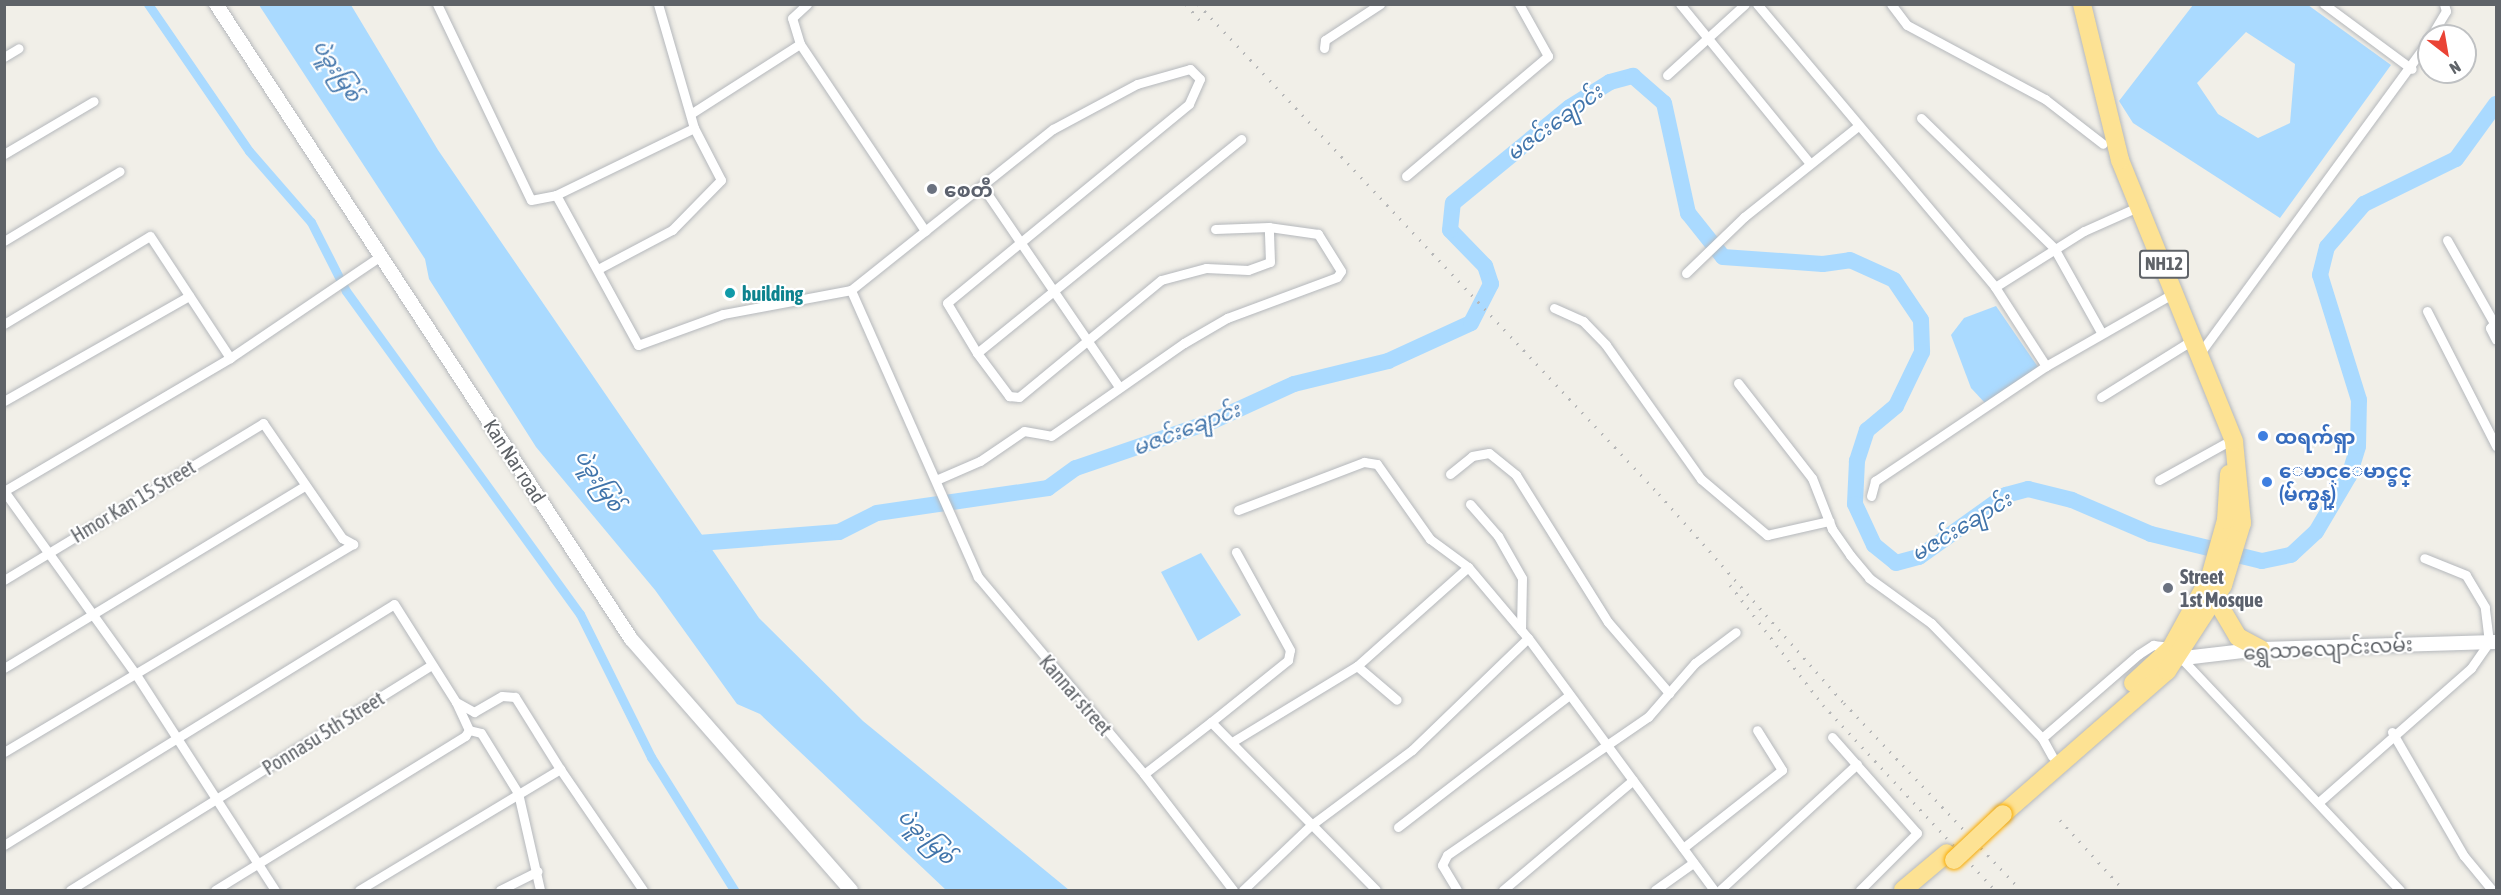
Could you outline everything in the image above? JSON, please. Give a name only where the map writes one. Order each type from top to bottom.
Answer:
[{"type":"highway","name":"NH12","points":[[1920,891],[1951,856],[2000,810],[2174,656],[2215,598],[2228,554],[2234,522],[2234,441],[2136,208],[2103,144],[2072,4]]},
{"type":"highway","name":"NH12","points":[[2082,4],[2106,117],[2167,297],[2193,348],[2224,444],[2234,522]]},
{"type":"highway","name":"NH12","points":[[2000,810],[2052,756],[2174,656],[2228,554]]},
{"type":"highway","points":[[2215,598],[2238,637],[2261,649]]},
{"type":"highway","name":"NH12","points":[[1903,891],[1951,856]]},
{"type":"street","name":"Kan Nar road","points":[[216,4],[631,639],[850,891]]},
{"type":"street","points":[[437,4],[531,200],[556,195],[694,128]]},
{"type":"street","points":[[598,269],[672,230],[721,180],[694,128],[692,113],[658,4]]},
{"type":"street","points":[[807,4],[792,18],[800,44],[925,231]]},
{"type":"street","points":[[1324,48],[1325,40],[1380,4]]},
{"type":"street","points":[[1406,176],[1548,56],[1519,4]]},
{"type":"street","points":[[1680,4],[1809,162]]},
{"type":"street","points":[[1667,75],[1745,4]]},
{"type":"street","points":[[1757,4],[1995,287],[2046,366]]},
{"type":"street","points":[[1892,4],[1907,25],[2045,99],[2103,144]]},
{"type":"street","points":[[2324,4],[2412,69]]},
{"type":"street","points":[[2436,24],[2444,4]]},
{"type":"street","points":[[692,113],[800,44]]},
{"type":"street","points":[[4,57],[19,48]]},
{"type":"street","points":[[2101,397],[2193,348],[2417,60]]},
{"type":"street","points":[[556,195],[638,345],[723,314],[851,290],[1053,129],[1137,84],[1190,69],[1200,80],[1189,104],[947,303],[977,353],[1009,396],[1018,397],[1161,280],[1206,268],[1263,268],[1270,262],[1269,227]]},
{"type":"street","points":[[4,154],[94,101]]},
{"type":"street","points":[[1921,118],[2054,248],[2101,332]]},
{"type":"street","points":[[1686,273],[1809,162],[1858,126]]},
{"type":"street","points":[[977,353],[1241,139]]},
{"type":"street","points":[[4,241],[120,171]]},
{"type":"street","points":[[982,186],[1119,387]]},
{"type":"street","points":[[1995,287],[2054,248],[2136,208]]},
{"type":"street","points":[[938,484],[980,461],[1024,431],[1051,436],[1119,387],[1227,318],[1337,277],[1341,271],[1318,234],[1269,227],[1215,229]]},
{"type":"street","points":[[4,324],[150,236],[230,358]]},
{"type":"street","points":[[2447,240],[2495,322],[2496,340]]},
{"type":"street","points":[[276,891],[215,801],[135,673],[5,491],[230,358],[382,255]]},
{"type":"street","name":"Kannar street","points":[[851,290],[959,533],[996,602],[1144,774],[1233,891]]},
{"type":"street","points":[[4,401],[189,296]]},
{"type":"street","points":[[1871,496],[1875,481],[2046,366],[2101,332],[2167,297]]},
{"type":"street","points":[[1554,308],[1583,321],[1606,345],[1701,479],[1767,535],[1829,521]]},
{"type":"street","points":[[2427,311],[2496,446]]},
{"type":"street","points":[[1738,383],[1812,478],[1829,521],[1869,578],[1931,623],[2042,738],[2052,756]]},
{"type":"street","name":"Hmor Kan 15 Street","points":[[4,580],[263,423],[305,486]]},
{"type":"street","points":[[2159,480],[2224,444]]},
{"type":"street","points":[[1450,474],[1472,456],[1489,453],[1516,475],[1608,622],[1669,693]]},
{"type":"street","points":[[1238,510],[1364,462],[1377,464],[1430,539],[1468,567],[1528,638],[1567,697],[1633,780],[1714,891]]},
{"type":"street","points":[[4,669],[305,486],[342,538],[353,544],[4,752]]},
{"type":"street","points":[[1470,504],[1498,536],[1522,578],[1521,630]]},
{"type":"street","points":[[1144,774],[1288,660],[1290,650],[1236,552]]},
{"type":"street","points":[[2319,802],[2392,732],[2471,668],[2493,642],[2485,607],[2466,575],[2424,558]]},
{"type":"street","points":[[1232,742],[1357,666],[1468,567]]},
{"type":"street","points":[[4,845],[393,604],[456,702],[469,730]]},
{"type":"street","points":[[1457,891],[1442,865],[1448,855],[1648,717],[1695,663],[1736,632]]},
{"type":"street","points":[[1242,891],[1310,826],[1412,750],[1528,638]]},
{"type":"street","name":"ရွှေသာလျောင်းလမ်း","points":[[2174,656],[2261,649],[2493,642]]},
{"type":"street","points":[[2042,738],[2139,654],[2153,645],[2174,656],[2319,802],[2400,891]]},
{"type":"street","name":"Ponnasu 5th Street","points":[[70,891],[432,665]]},
{"type":"street","points":[[1357,666],[1397,700]]},
{"type":"street","points":[[456,702],[474,712],[502,696],[515,697],[560,769],[643,891]]},
{"type":"street","points":[[1398,827],[1567,697]]},
{"type":"street","points":[[1211,722],[1310,826],[1376,891]]},
{"type":"street","points":[[215,891],[469,730],[481,733],[518,793],[538,871],[540,891]]},
{"type":"street","points":[[1683,848],[1782,770],[1757,730]]},
{"type":"street","points":[[2392,732],[2464,856],[2492,891]]},
{"type":"street","points":[[1832,737],[1917,833],[1860,891]]},
{"type":"street","points":[[1720,891],[1857,764]]},
{"type":"street","points":[[359,891],[560,769]]},
{"type":"street","points":[[1503,891],[1633,780]]},
{"type":"street","points":[[1655,891],[1693,863]]},
{"type":"street","points":[[500,891],[538,871]]},
{"type":"water","name":"ပဲခူးမြစ်","points":[[259,5],[351,5],[438,150],[759,618],[863,721],[1069,890],[946,890],[760,714],[737,704],[655,590],[536,447],[429,279],[425,259]]},
{"type":"water","points":[[2193,5],[2308,5],[2391,65],[2280,218],[2133,123],[2119,101]],"holes":[[[2246,32],[2295,64],[2290,123],[2258,138],[2218,114],[2197,83]]]},
{"type":"water","points":[[1996,306],[2038,367],[1985,403],[1971,388],[1951,335],[1964,318]]},
{"type":"water","points":[[1201,553],[1241,615],[1198,641],[1161,572]]},
{"type":"waterway","points":[[148,4],[249,151],[311,222],[346,291],[580,614],[651,757],[734,890]]},
{"type":"waterway","name":"မဇင်းချောင်း","points":[[686,544],[839,532],[877,513],[1048,488],[1076,468],[1213,421],[1294,384],[1388,361],[1471,323],[1491,284],[1485,266],[1450,230],[1453,203],[1570,107],[1610,82],[1633,76],[1664,103],[1688,213],[1723,257],[1823,264],[1850,260],[1894,280],[1921,320],[1922,352],[1896,406],[1867,430],[1857,461],[1855,504],[1874,545],[1896,563],[1919,557],[2006,495],[2028,489],[2072,500],[2151,534],[2262,561],[2291,555],[2316,532],[2349,476],[2358,446],[2359,400],[2320,275],[2327,247],[2364,204],[2456,159],[2496,104]]},
{"type":"railway","points":[[1186,4],[1202,23]]},
{"type":"railway","points":[[1198,4],[1659,494],[1844,703],[2021,890]]},
{"type":"railway","points":[[1730,585],[1823,705],[1995,890]]},
{"type":"railway","points":[[2060,820],[2124,890]]},
{"type":"place","name":"စေတီ","points":[[932,189]]},
{"type":"place","name":"building","points":[[730,293]]},
{"type":"place","name":"ထရက်ရှာ","points":[[2263,436]]},
{"type":"place","name":"ေမာင္ေမာင္ခင္ (မ်က္မွန္)","points":[[2267,482]]},
{"type":"place","name":"Street 1st Mosque","points":[[2168,588]]}]
